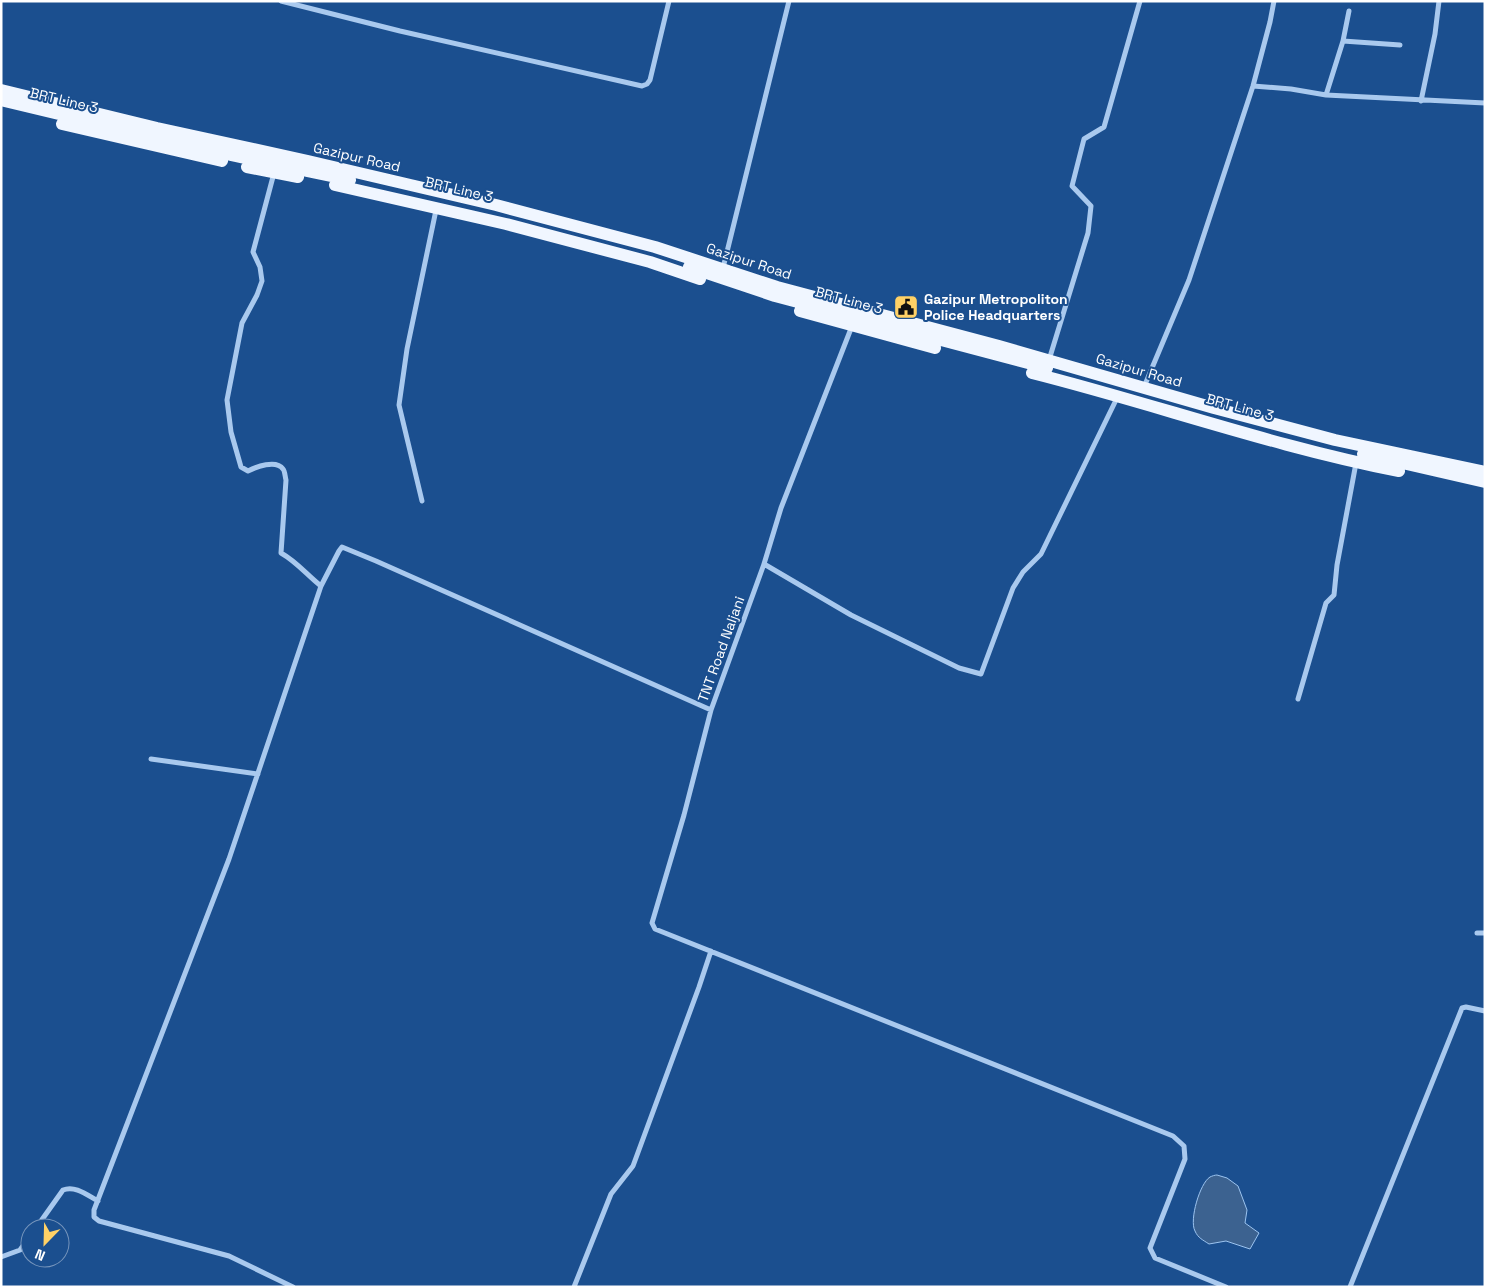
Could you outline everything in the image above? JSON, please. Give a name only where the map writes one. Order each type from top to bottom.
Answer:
[{"type":"main road","name":"Gazipur Road","points":[[1,90],[157,128],[496,205],[655,246],[777,287],[1049,360],[1214,408],[1335,440],[1485,472]]},
{"type":"main road","name":"BRT Line 3","points":[[1,100],[226,154],[381,186],[505,216],[652,254],[776,296],[1054,370],[1246,425],[1415,467],[1485,482]]},
{"type":"main road","points":[[1,109],[149,146],[437,207],[650,262],[772,304],[1118,396],[1246,434],[1356,463],[1485,488]]},
{"type":"street","points":[[281,1],[400,31],[642,86],[650,80],[669,1]]},
{"type":"street","points":[[723,269],[790,1]]},
{"type":"street","points":[[1049,360],[1088,232],[1091,206],[1072,186],[1079,158],[1084,139],[1104,127],[1140,1]]},
{"type":"street","points":[[1144,388],[1189,280],[1253,86],[1274,1]]},
{"type":"street","points":[[1421,101],[1435,34],[1439,1]]},
{"type":"street","points":[[1326,95],[1343,42],[1349,11]]},
{"type":"street","points":[[1343,42],[1400,45]]},
{"type":"street","points":[[1253,86],[1291,89],[1326,95],[1485,103]]},
{"type":"street","points":[[274,173],[253,252],[260,266],[262,280],[257,295],[242,323],[227,400],[231,432],[241,467],[248,471],[259,466],[272,464],[281,466],[283,469],[286,480],[282,553],[299,564],[309,577],[321,586]]},
{"type":"street","points":[[422,501],[399,406],[407,349],[437,207]]},
{"type":"street","name":"TNT Road Naljani","points":[[852,326],[781,508],[764,564],[711,710],[684,815],[652,923],[656,930],[1173,1136],[1184,1146],[1185,1159],[1150,1248],[1154,1258],[1226,1287]]},
{"type":"street","points":[[764,564],[852,615],[960,668],[981,674],[1013,588],[1023,572],[1041,554],[1118,396]]},
{"type":"street","points":[[1298,698],[1326,603],[1334,595],[1337,565],[1356,463]]},
{"type":"street","points":[[292,1287],[229,1256],[98,1221],[94,1217],[98,1201],[229,859],[321,586],[342,547],[711,710]]},
{"type":"street","points":[[151,759],[258,774]]},
{"type":"street","points":[[1477,933],[1485,933]]},
{"type":"street","points":[[574,1287],[611,1194],[633,1166],[711,951]]},
{"type":"street","points":[[1350,1287],[1462,1008],[1466,1007],[1485,1012]]},
{"type":"street","points":[[43,1218],[63,1190],[68,1188],[78,1189],[98,1201]]},
{"type":"street","points":[[1,1257],[20,1250]]},
{"type":"water","points":[[1217,1175],[1227,1178],[1238,1186],[1247,1210],[1245,1223],[1259,1233],[1250,1249],[1226,1241],[1209,1244],[1199,1237],[1195,1231],[1193,1219],[1199,1194],[1206,1181],[1210,1177]]},
{"type":"place","name":"Gazipur Metropoliton Police Headquarters","points":[[906,307]]}]
